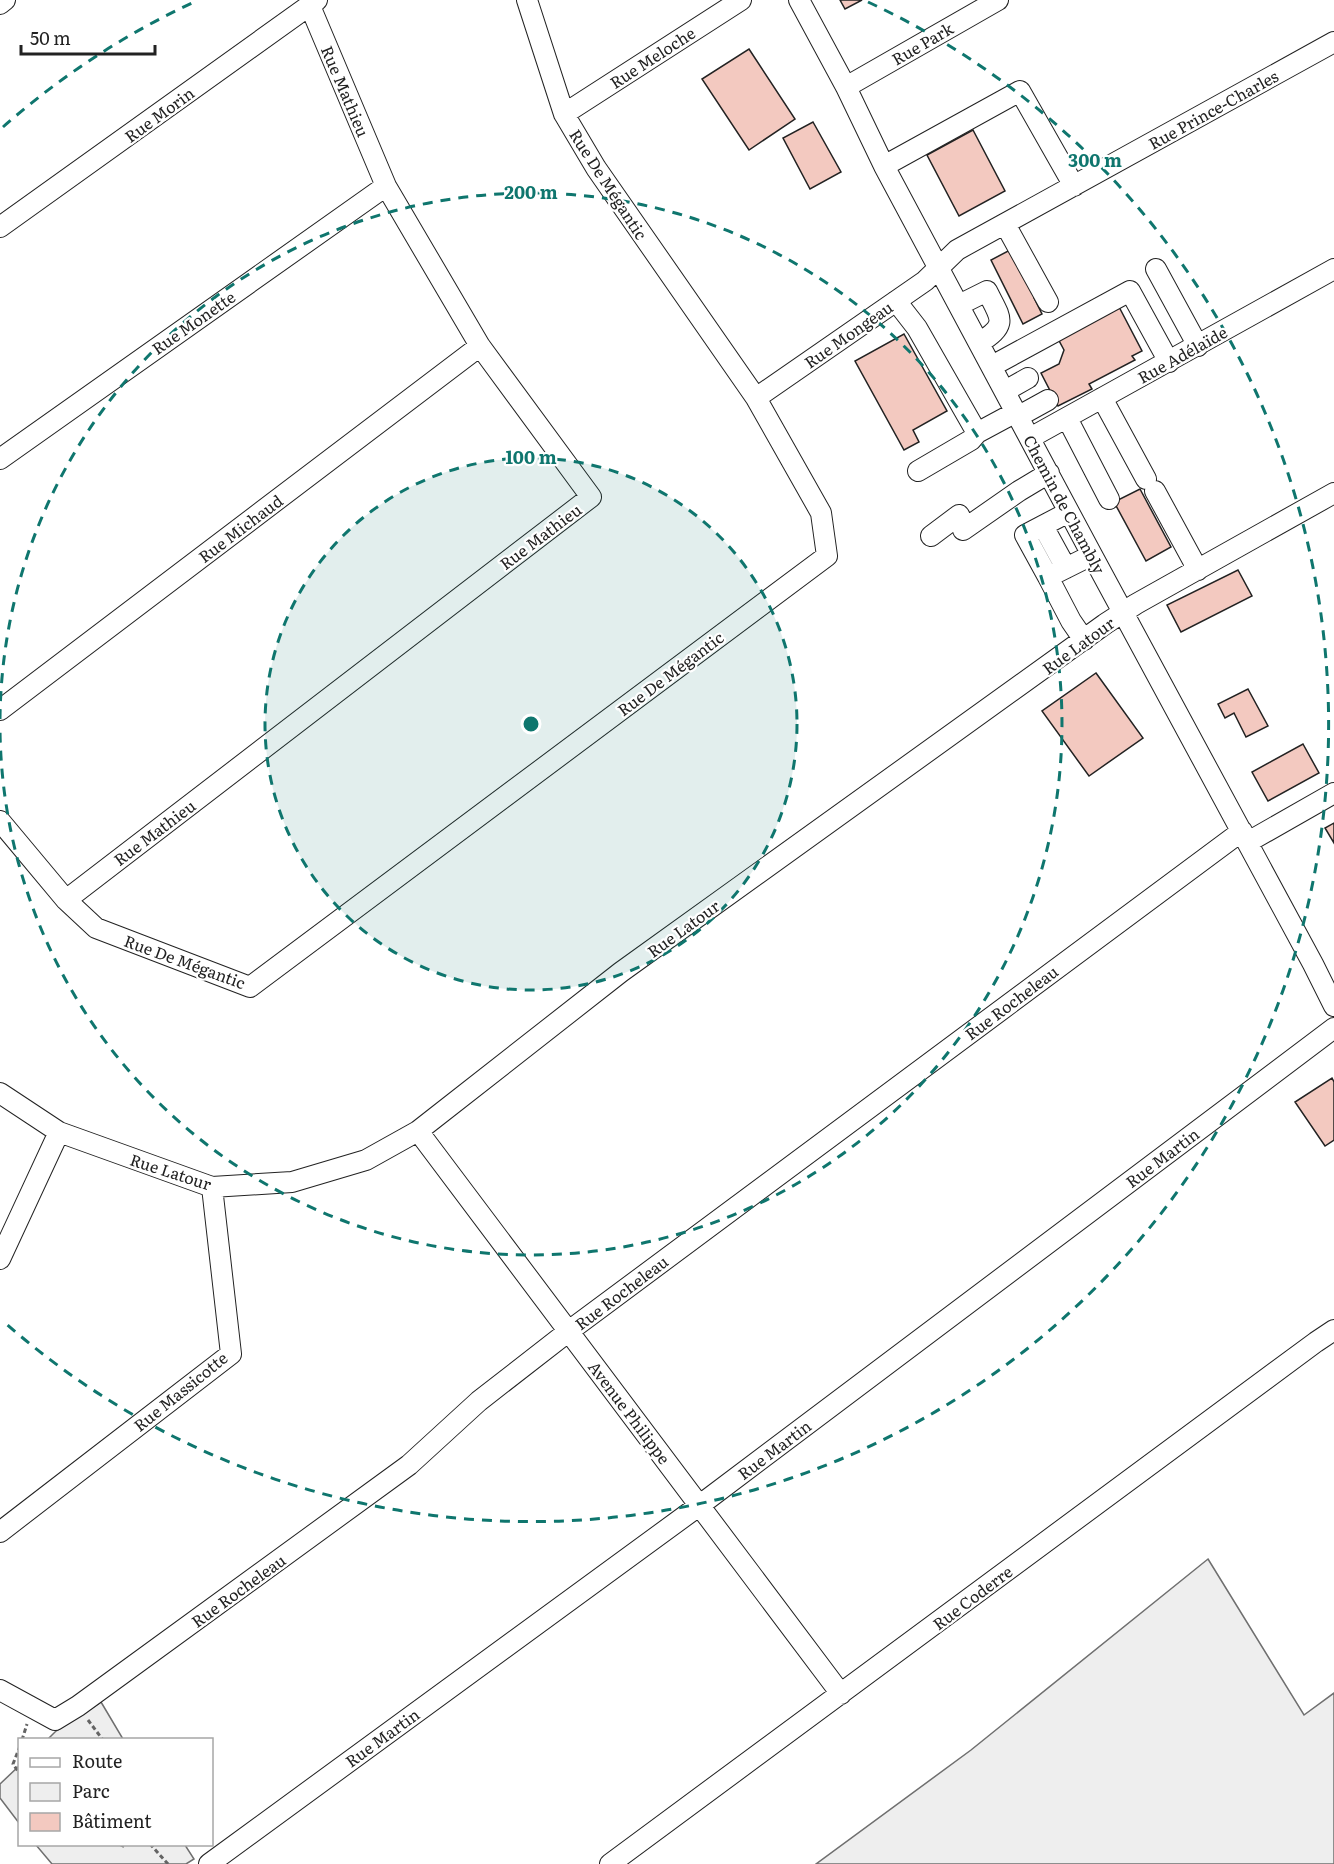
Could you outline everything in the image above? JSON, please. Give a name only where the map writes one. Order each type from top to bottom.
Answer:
[{"type":"street","points":[[0,4],[5,0]]},
{"type":"street","name":"Rue De Mégantic","points":[[0,821],[66,900],[96,928],[250,987],[827,556],[821,513],[756,398],[596,168],[564,114],[527,0]]},
{"type":"street","name":"Rue Meloche","points":[[564,114],[741,0]]},
{"type":"street","name":"Chemin de Chambly","points":[[799,0],[846,87],[884,166],[1245,836],[1334,1006]]},
{"type":"street","name":"Rue Park","points":[[846,87],[998,0]]},
{"type":"street","name":"Rue Mathieu","points":[[66,900],[591,497],[480,346],[386,186],[314,3]]},
{"type":"street","name":"Rue Morin","points":[[0,227],[314,3]]},
{"type":"street","name":"Rue Prince-Charles","points":[[939,267],[952,254],[1334,42]]},
{"type":"street","points":[[884,166],[1020,91],[1074,186]]},
{"type":"street","name":"Rue Monette","points":[[0,459],[386,186]]},
{"type":"street","points":[[1005,224],[1048,302]]},
{"type":"street","name":"Rue Mongeau","points":[[756,398],[925,281],[939,267]]},
{"type":"street","points":[[1156,269],[1198,346]]},
{"type":"street","name":"Rue Adélaïde","points":[[1030,438],[1334,269]]},
{"type":"street","points":[[959,305],[987,291],[1000,316],[1000,321],[993,334],[979,343]]},
{"type":"street","points":[[992,366],[1130,291],[1169,362]]},
{"type":"street","points":[[896,301],[917,327],[976,433]]},
{"type":"street","name":"Rue Michaud","points":[[0,710],[480,346]]},
{"type":"street","points":[[1005,391],[1028,378]]},
{"type":"street","points":[[1102,398],[1198,570]]},
{"type":"street","points":[[918,471],[971,440],[976,433],[1048,400]]},
{"type":"street","points":[[1067,418],[1109,499]]},
{"type":"street","points":[[931,536],[959,516],[968,526],[1019,490],[1048,473]]},
{"type":"street","name":"Rue Latour","points":[[0,1094],[59,1132],[212,1187],[292,1182],[366,1160],[418,1131],[621,972],[1123,613],[1334,494]]},
{"type":"street","points":[[1069,512],[1025,535],[1071,621],[1084,640]]},
{"type":"street","points":[[1043,526],[1066,568]]},
{"type":"street","points":[[1048,578],[1092,555]]},
{"type":"street","name":"Rue Rocheleau","points":[[0,1690],[55,1720],[78,1706],[409,1465],[479,1401],[569,1331],[1245,836],[1334,793]]},
{"type":"street","name":"Rue Martin","points":[[209,1864],[700,1505],[1334,1028]]},
{"type":"street","name":"Avenue Philippe","points":[[418,1131],[841,1694]]},
{"type":"street","points":[[0,1259],[59,1132]]},
{"type":"street","name":"Rue Massicotte","points":[[0,1532],[231,1354],[212,1187]]},
{"type":"street","name":"Rue Coderre","points":[[610,1864],[1334,1330]]},
{"type":"path","points":[[88,1720],[100,1738]]},
{"type":"path","points":[[18,1752],[14,1764],[18,1771]]},
{"type":"path","points":[[151,1846],[168,1864]]},
{"type":"green space","points":[[1208,1559],[1304,1715],[1334,1693],[1334,1864],[816,1864],[971,1750]]},
{"type":"green space","points":[[101,1702],[122,1738],[49,1738]]},
{"type":"green space","points":[[18,1767],[18,1822],[0,1798],[0,1784]]},
{"type":"green space","points":[[37,1846],[186,1846],[194,1859],[186,1864],[52,1864]]},
{"type":"building","points":[[840,0],[862,0],[845,9]]},
{"type":"building","points":[[749,49],[795,119],[749,150],[702,79]]},
{"type":"building","points":[[813,122],[841,172],[810,189],[783,138]]},
{"type":"building","points":[[973,130],[1005,191],[959,216],[927,155]]},
{"type":"building","points":[[1012,249],[1037,297],[1034,298],[1042,314],[1023,324],[991,260]]},
{"type":"building","points":[[1117,303],[1142,351],[1132,356],[1135,360],[1089,384],[1092,389],[1058,406],[1041,373],[1059,364],[1064,350],[1056,335]]},
{"type":"building","points":[[904,334],[947,411],[913,430],[919,442],[904,450],[855,361]]},
{"type":"building","points":[[1140,489],[1171,547],[1146,561],[1114,502]]},
{"type":"building","points":[[1238,570],[1252,596],[1181,632],[1167,605]]},
{"type":"building","points":[[1096,673],[1143,738],[1089,776],[1042,711]]},
{"type":"building","points":[[1248,689],[1268,726],[1246,737],[1234,713],[1225,718],[1218,704]]},
{"type":"building","points":[[1303,744],[1319,773],[1268,801],[1252,772]]},
{"type":"building","points":[[1334,823],[1334,843],[1325,828]]},
{"type":"building","points":[[1332,1078],[1334,1082],[1334,1140],[1325,1146],[1295,1102]]}]
